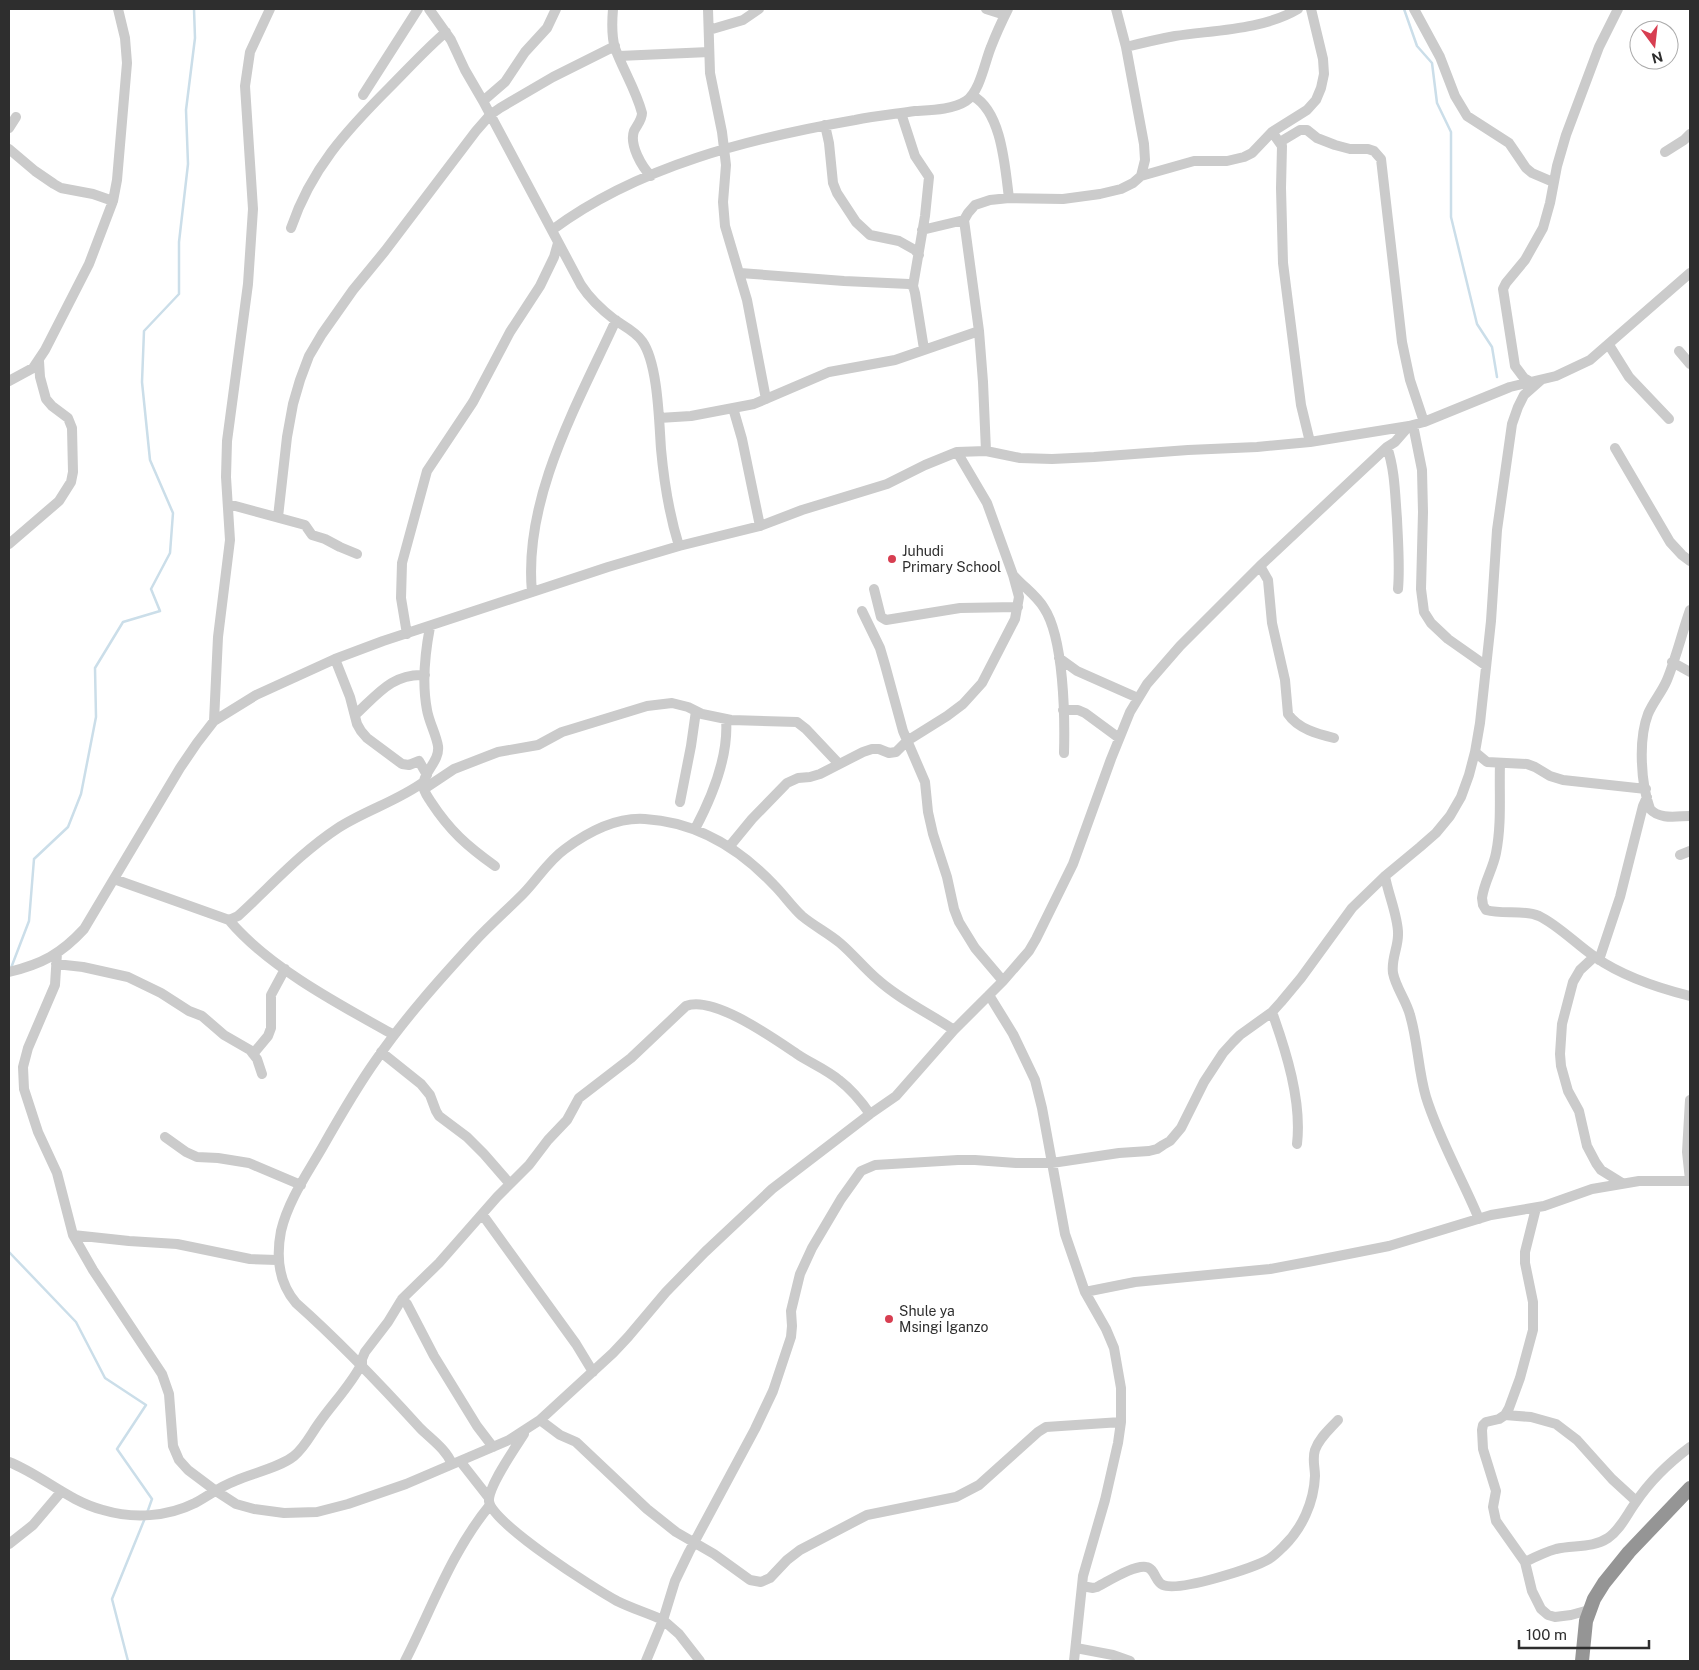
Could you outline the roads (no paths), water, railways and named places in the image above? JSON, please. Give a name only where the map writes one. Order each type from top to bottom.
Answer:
[{"type":"highway","points":[[1582,1661],[1584,1632],[1589,1610],[1604,1584],[1623,1560],[1690,1488]]},
{"type":"street","points":[[9,381],[33,368],[39,361],[74,297],[113,201],[117,180],[127,63],[126,38],[118,9]]},
{"type":"street","points":[[214,721],[217,647],[230,540],[226,477],[227,441],[247,293],[252,223],[245,86],[246,66],[250,52],[270,9]]},
{"type":"street","points":[[363,95],[418,9]]},
{"type":"street","points":[[429,9],[446,32],[465,70],[484,101],[574,275],[589,296],[616,320],[636,334],[646,348],[651,360],[670,518],[679,546]]},
{"type":"street","points":[[484,101],[505,82],[524,52],[547,28],[556,9]]},
{"type":"street","points":[[612,9],[612,26],[617,51],[642,113],[634,132],[634,143],[643,165],[651,176]]},
{"type":"street","points":[[708,9],[711,80],[726,165],[724,212],[728,239],[740,273],[757,346],[766,399]]},
{"type":"street","points":[[709,30],[743,20],[759,9]]},
{"type":"street","points":[[552,230],[595,203],[651,176],[724,148],[825,125],[955,105],[967,101],[978,85],[1006,12],[986,9]]},
{"type":"street","points":[[1116,9],[1126,47],[1145,147],[1145,160],[1141,176]]},
{"type":"street","points":[[1126,47],[1174,36],[1267,21],[1282,17],[1298,9]]},
{"type":"street","points":[[986,451],[979,331],[964,220],[968,213],[975,205],[990,200],[1009,198],[1063,199],[1100,194],[1121,189],[1133,183],[1141,176],[1194,161],[1227,161],[1244,157],[1252,152],[1272,132],[1307,110],[1316,100],[1324,74],[1323,59],[1311,9]]},
{"type":"street","points":[[1414,9],[1440,57],[1455,96],[1463,110],[1471,119],[1509,143],[1526,168],[1532,173],[1553,182]]},
{"type":"street","points":[[1530,382],[1524,378],[1515,366],[1503,290],[1506,283],[1525,260],[1539,238],[1546,218],[1560,151],[1584,85],[1606,32],[1618,9]]},
{"type":"street","points":[[291,228],[311,181],[344,135],[365,110],[446,32]]},
{"type":"street","points":[[278,517],[287,436],[293,404],[309,356],[327,326],[353,290],[490,115],[553,77],[617,51],[709,52]]},
{"type":"street","points":[[973,94],[986,106],[996,128],[1003,156],[1009,198]]},
{"type":"street","points":[[900,113],[915,156],[929,177],[925,216],[913,286],[924,349]]},
{"type":"street","points":[[9,128],[16,117]]},
{"type":"street","points":[[825,125],[829,143],[833,183],[856,222],[870,235],[898,241],[915,250],[919,255]]},
{"type":"street","points":[[1280,142],[1300,130],[1307,130],[1317,138],[1335,145],[1350,149],[1374,151],[1381,159],[1402,342],[1410,380],[1422,470],[1421,589],[1424,612],[1431,623],[1448,639],[1485,665]]},
{"type":"street","points":[[1272,132],[1280,142],[1282,151],[1283,263],[1301,405],[1310,442]]},
{"type":"street","points":[[1665,152],[1690,134]]},
{"type":"street","points":[[9,149],[34,171],[61,188],[93,194],[113,201]]},
{"type":"street","points":[[922,230],[964,220]]},
{"type":"street","points":[[408,634],[401,598],[402,563],[427,471],[473,402],[510,332],[540,286],[554,257],[558,243]]},
{"type":"street","points":[[740,273],[822,280],[909,284],[913,286]]},
{"type":"street","points":[[646,1661],[663,1620],[675,1581],[693,1543],[756,1429],[776,1384],[791,1337],[790,1311],[800,1274],[812,1248],[840,1199],[861,1171],[875,1166],[958,1160],[996,1161],[1016,1164],[1052,1162],[1154,1150],[1170,1141],[1181,1128],[1204,1082],[1223,1053],[1240,1035],[1272,1012],[1301,978],[1352,908],[1385,876],[1436,833],[1450,816],[1461,797],[1475,752],[1480,723],[1497,530],[1512,424],[1524,395],[1539,381],[1556,376],[1590,360],[1690,273]]},
{"type":"street","points":[[532,592],[532,550],[550,468],[616,320]]},
{"type":"street","points":[[659,418],[691,416],[734,408],[766,399],[828,372],[889,361],[979,331]]},
{"type":"street","points":[[1609,345],[1629,377],[1669,419]]},
{"type":"street","points":[[1680,351],[1690,364]]},
{"type":"street","points":[[9,544],[59,501],[70,482],[73,472],[72,428],[68,418],[46,399],[40,377],[39,361]]},
{"type":"street","points":[[9,972],[26,968],[50,958],[71,943],[84,929],[180,768],[196,743],[214,721],[256,695],[335,659],[608,567],[679,546],[760,526],[802,510],[887,484],[957,452],[986,451],[1020,458],[1052,459],[1257,447],[1310,442],[1415,424],[1501,390],[1556,376]]},
{"type":"street","points":[[734,408],[760,526]]},
{"type":"street","points":[[56,953],[56,985],[28,1048],[22,1076],[24,1089],[33,1119],[57,1173],[73,1235],[93,1270],[162,1374],[169,1394],[172,1437],[179,1460],[188,1470],[236,1504],[254,1509],[284,1513],[317,1512],[370,1497],[406,1484],[509,1440],[526,1431],[540,1420],[593,1372],[628,1337],[666,1292],[772,1189],[896,1096],[954,1030],[1029,952],[1054,905],[1082,841],[1130,712],[1160,668],[1260,566],[1387,447],[1415,424]]},
{"type":"street","points":[[1387,447],[1393,469],[1395,489],[1399,550],[1398,589]]},
{"type":"street","points":[[1616,448],[1670,542],[1690,561]]},
{"type":"street","points":[[729,846],[787,783],[798,778],[820,774],[872,749],[879,749],[889,754],[896,752],[907,741],[947,716],[974,693],[982,683],[1015,620],[1019,597],[987,503],[957,452]]},
{"type":"street","points":[[228,504],[305,525],[312,535],[357,554]]},
{"type":"street","points":[[1260,566],[1268,580],[1272,623],[1285,680],[1288,714],[1291,719],[1313,732],[1334,738]]},
{"type":"street","points":[[1013,575],[1045,609],[1053,631],[1059,658],[1064,753]]},
{"type":"street","points":[[874,589],[881,617],[886,620],[960,608],[1018,607]]},
{"type":"street","points":[[1690,610],[1668,678],[1652,705],[1643,730],[1641,751],[1648,804],[1654,813],[1667,816],[1690,816]]},
{"type":"street","points":[[862,611],[882,656],[895,706],[907,741],[925,782],[928,812],[933,834],[944,866],[954,909],[959,922],[982,959],[1003,981]]},
{"type":"street","points":[[425,781],[438,751],[425,702],[425,675],[430,627]]},
{"type":"street","points":[[1059,658],[1077,671],[1138,698]]},
{"type":"street","points":[[335,659],[350,696],[357,724],[367,738],[402,764],[409,765],[419,761],[425,781],[451,830],[469,847],[495,866]]},
{"type":"street","points":[[1672,662],[1690,672]]},
{"type":"street","points":[[355,716],[382,690],[398,679],[407,675],[425,675]]},
{"type":"street","points":[[228,920],[238,916],[297,860],[331,833],[362,814],[401,797],[425,781],[498,752],[538,745],[562,732],[647,706],[672,703],[726,719],[797,722],[839,764]]},
{"type":"street","points":[[1063,710],[1078,710],[1119,738]]},
{"type":"street","points":[[680,802],[696,711]]},
{"type":"street","points":[[695,829],[709,799],[722,760],[726,738],[726,719]]},
{"type":"street","points":[[1475,752],[1487,762],[1527,764],[1550,776],[1568,781],[1647,793]]},
{"type":"street","points":[[1500,764],[1497,844],[1482,898],[1482,905],[1486,910],[1494,912],[1525,912],[1541,917],[1596,958],[1637,978],[1690,996]]},
{"type":"street","points":[[1622,1183],[1601,1170],[1587,1146],[1579,1111],[1568,1091],[1561,1066],[1560,1054],[1562,1024],[1573,982],[1580,970],[1596,958],[1620,897],[1647,793]]},
{"type":"street","points":[[700,1661],[679,1634],[663,1620],[617,1601],[582,1580],[530,1544],[498,1515],[456,1463],[449,1458],[361,1365],[288,1295],[278,1260],[278,1248],[285,1217],[301,1185],[381,1052],[445,974],[476,940],[524,893],[562,850],[588,833],[629,818],[664,821],[695,829],[729,846],[756,867],[802,915],[838,941],[886,987],[954,1030]]},
{"type":"street","points":[[1385,876],[1397,923],[1398,936],[1392,960],[1396,984],[1409,1013],[1426,1097],[1443,1142],[1462,1179],[1479,1219]]},
{"type":"street","points":[[114,879],[228,920],[246,940],[285,968],[394,1036]]},
{"type":"street","points":[[56,964],[83,967],[128,977],[161,993],[189,1011],[202,1016],[218,1031],[250,1050],[260,1066],[262,1074]]},
{"type":"street","points":[[253,1054],[268,1036],[271,1028],[271,995],[285,968]]},
{"type":"street","points":[[989,995],[1013,1034],[1035,1080],[1066,1234],[1085,1292],[1106,1328],[1114,1348],[1120,1388],[1121,1422],[1106,1500],[1088,1557],[1082,1586],[1074,1661]]},
{"type":"street","points":[[9,1462],[85,1504],[128,1516],[142,1516],[185,1508],[232,1482],[292,1458],[300,1450],[353,1378],[361,1365],[364,1352],[388,1322],[402,1299],[450,1251],[482,1214],[524,1171],[548,1140],[567,1120],[579,1098],[618,1068],[686,1006],[702,1004],[723,1010],[767,1034],[837,1078],[858,1097],[870,1114]]},
{"type":"street","points":[[1272,1012],[1281,1037],[1292,1081],[1298,1130],[1297,1144]]},
{"type":"street","points":[[381,1052],[421,1084],[430,1095],[439,1116],[473,1143],[510,1184]]},
{"type":"street","points":[[1085,1292],[1135,1282],[1270,1269],[1313,1262],[1389,1246],[1491,1215],[1536,1208],[1566,1200],[1592,1189],[1639,1181],[1690,1180],[1690,1100]]},
{"type":"street","points":[[165,1137],[186,1152],[197,1157],[224,1158],[249,1163],[301,1185]]},
{"type":"street","points":[[1536,1208],[1525,1252],[1525,1263],[1533,1302],[1533,1330],[1514,1394],[1505,1415],[1483,1425],[1482,1441],[1486,1463],[1496,1492],[1493,1506],[1496,1521],[1524,1562],[1537,1602],[1548,1615],[1555,1617],[1589,1610]]},
{"type":"street","points":[[482,1214],[576,1344],[593,1372]]},
{"type":"street","points":[[73,1235],[177,1244],[250,1259],[278,1260]]},
{"type":"street","points":[[402,1299],[407,1304],[434,1356],[477,1426],[493,1446]]},
{"type":"street","points":[[1505,1415],[1531,1417],[1556,1424],[1577,1440],[1612,1479],[1636,1501]]},
{"type":"street","points":[[540,1420],[560,1435],[576,1442],[647,1509],[676,1532],[714,1554],[750,1580],[761,1582],[770,1578],[787,1560],[800,1550],[867,1515],[968,1492],[979,1485],[1046,1427],[1121,1422]]},
{"type":"street","points":[[1082,1586],[1097,1587],[1130,1570],[1143,1567],[1148,1567],[1152,1570],[1164,1586],[1181,1586],[1213,1579],[1257,1565],[1269,1559],[1284,1547],[1303,1522],[1315,1477],[1314,1451],[1318,1442],[1338,1420]]},
{"type":"street","points":[[405,1661],[448,1570],[489,1502],[505,1464],[526,1431]]},
{"type":"street","points":[[1524,1562],[1543,1552],[1596,1544],[1609,1538],[1626,1518],[1636,1501],[1672,1462],[1690,1448]]},
{"type":"street","points":[[9,1544],[33,1525],[61,1492]]},
{"type":"street","points":[[1076,1648],[1112,1655],[1130,1661]]},
{"type":"waterway","points":[[11,968],[29,921],[34,859],[68,827],[81,794],[96,717],[95,668],[123,622],[160,611],[151,589],[170,553],[173,513],[150,460],[142,382],[144,331],[179,294],[179,242],[188,164],[186,110],[195,38],[194,9]]},
{"type":"waterway","points":[[1404,9],[1417,46],[1432,63],[1437,103],[1451,132],[1451,217],[1477,324],[1492,347],[1497,377]]},
{"type":"waterway","points":[[9,1252],[76,1322],[105,1378],[146,1405],[117,1449],[152,1499],[147,1513]]},
{"type":"waterway","points":[[128,1661],[112,1599],[145,1518]]},
{"type":"place","name":"Juhudi Primary School","points":[[892,559]]},
{"type":"place","name":"Shule ya Msingi Iganzo","points":[[889,1319]]}]
